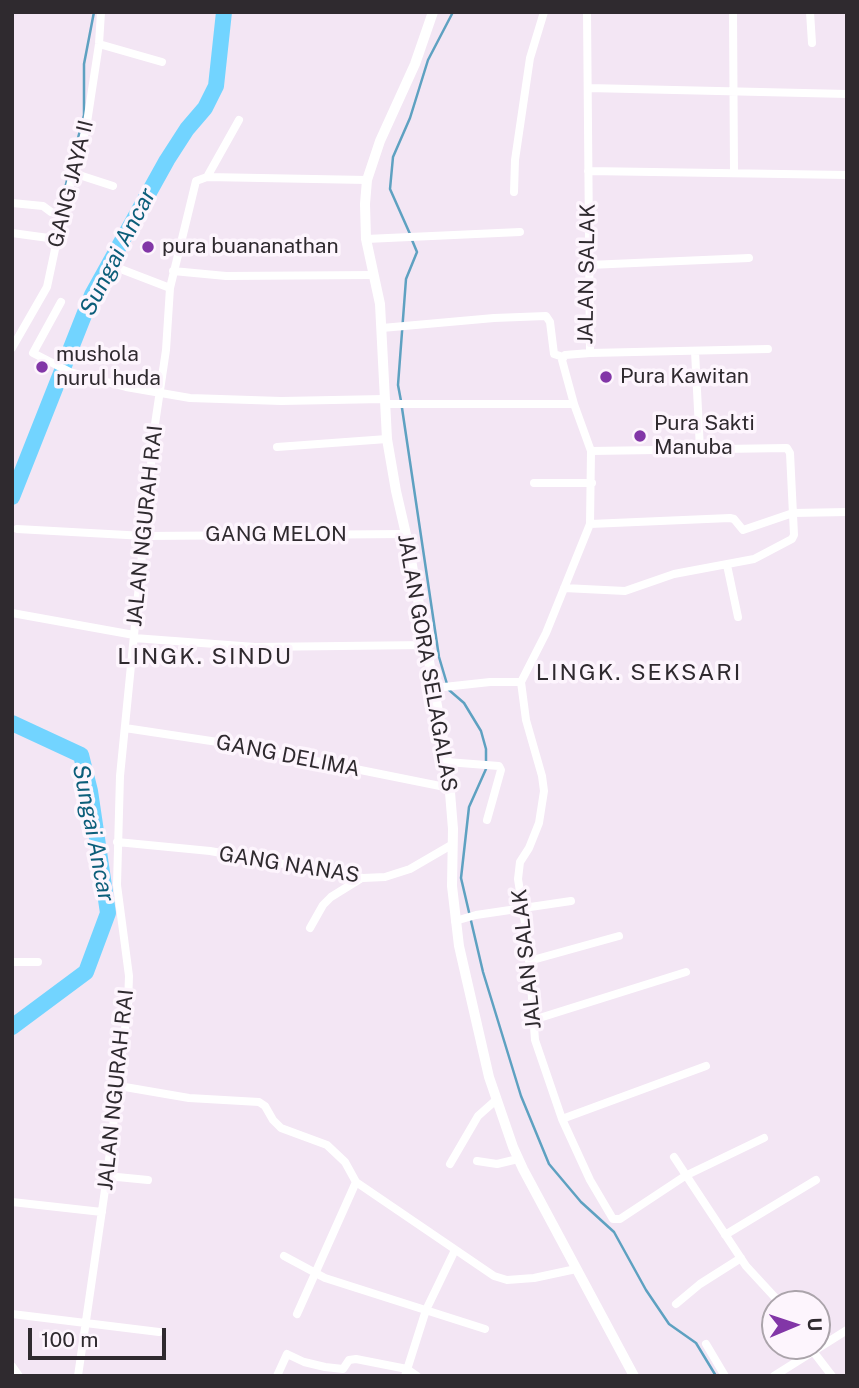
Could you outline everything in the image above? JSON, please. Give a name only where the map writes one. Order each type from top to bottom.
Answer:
[{"type":"street","name":"GANG JAYA II","points":[[12,348],[47,287],[52,239],[58,214],[86,129],[101,12]]},
{"type":"street","name":"JALAN GORA SELAGALAS","points":[[433,12],[415,64],[380,141],[366,180],[366,239],[382,328],[388,402],[387,439],[427,645],[439,688],[450,788],[452,878],[461,919],[463,966],[496,1100],[518,1159],[631,1375]]},
{"type":"street","points":[[514,192],[514,160],[530,58],[544,12]]},
{"type":"street","name":"JALAN SALAK","points":[[587,12],[590,353],[563,357],[574,404],[591,451],[590,524],[565,588],[521,682],[526,720],[544,791],[536,832],[519,869],[521,909],[529,961],[535,1040],[540,1058],[562,1119],[609,1216],[620,1219],[685,1176]]},
{"type":"street","points":[[733,12],[734,173]]},
{"type":"street","points":[[810,12],[812,43]]},
{"type":"street","points":[[99,44],[162,62]]},
{"type":"street","points":[[588,88],[847,94]]},
{"type":"street","name":"JALAN NGURAH RAI","points":[[78,1376],[119,1086],[129,976],[118,906],[117,842],[125,728],[170,288],[196,181],[207,177],[239,120]]},
{"type":"street","points":[[588,171],[847,175]]},
{"type":"street","points":[[73,173],[113,186]]},
{"type":"street","points":[[207,177],[366,180]]},
{"type":"street","points":[[12,203],[43,206],[58,214]]},
{"type":"street","points":[[366,239],[520,232]]},
{"type":"street","points":[[12,233],[52,239]]},
{"type":"street","points":[[589,265],[749,258]]},
{"type":"street","points":[[118,268],[170,288]]},
{"type":"street","points":[[173,271],[226,276],[374,275]]},
{"type":"street","points":[[61,302],[33,354],[68,371],[126,387],[190,398],[236,401],[574,404]]},
{"type":"street","points":[[382,328],[547,316],[554,354],[563,357]]},
{"type":"street","points":[[590,353],[768,349]]},
{"type":"street","points":[[695,351],[699,449]]},
{"type":"street","points":[[277,447],[387,439]]},
{"type":"street","points":[[565,588],[625,591],[674,574],[754,559],[790,541],[794,535],[789,449],[591,451]]},
{"type":"street","points":[[534,483],[592,483]]},
{"type":"street","points":[[590,524],[730,518],[743,530],[793,513],[847,512]]},
{"type":"street","name":"GANG MELON","points":[[17,529],[145,536],[407,534]]},
{"type":"street","points":[[727,565],[738,617]]},
{"type":"street","points":[[12,613],[134,637],[254,647],[427,645]]},
{"type":"street","points":[[439,688],[491,682],[521,682]]},
{"type":"street","name":"GANG DELIMA","points":[[125,728],[231,744],[450,788]]},
{"type":"street","points":[[447,762],[499,766],[501,770],[487,820]]},
{"type":"street","name":"GANG NANAS","points":[[117,842],[210,852],[363,878],[385,877],[410,869],[453,844]]},
{"type":"street","points":[[310,928],[323,905],[331,897],[363,878]]},
{"type":"street","points":[[461,919],[571,901]]},
{"type":"street","points":[[529,961],[619,936]]},
{"type":"street","points":[[12,962],[38,962]]},
{"type":"street","points":[[533,1020],[686,972]]},
{"type":"street","points":[[562,1119],[706,1066]]},
{"type":"street","points":[[119,1086],[188,1098],[261,1102],[281,1128],[333,1149],[345,1162],[356,1182],[494,1276],[502,1279],[547,1276],[576,1269]]},
{"type":"street","points":[[450,1164],[478,1116],[496,1100]]},
{"type":"street","points":[[685,1176],[764,1138]]},
{"type":"street","points":[[674,1157],[751,1273],[768,1290]]},
{"type":"street","points":[[477,1161],[497,1164],[518,1159]]},
{"type":"street","points":[[107,1176],[148,1180]]},
{"type":"street","points":[[725,1235],[816,1180]]},
{"type":"street","points":[[298,1314],[356,1182]]},
{"type":"street","points":[[12,1202],[102,1212]]},
{"type":"street","points":[[406,1372],[426,1310],[455,1250]]},
{"type":"street","points":[[284,1256],[325,1278],[485,1329]]},
{"type":"street","points":[[676,1304],[700,1283],[741,1258]]},
{"type":"street","points":[[12,1314],[159,1332]]},
{"type":"street","points":[[831,1338],[847,1330]]},
{"type":"street","points":[[706,1344],[725,1376]]},
{"type":"street","points":[[277,1376],[287,1354],[315,1366],[342,1372],[349,1360],[356,1360],[417,1376]]},
{"type":"street","points":[[774,1376],[795,1360]]},
{"type":"street","points":[[819,1360],[831,1376]]},
{"type":"street","points":[[12,1366],[19,1376]]},
{"type":"waterway","points":[[59,211],[84,115],[84,64],[94,12]]},
{"type":"waterway","name":"Sungai Ancar","points":[[12,497],[92,295],[167,160],[187,129],[205,108],[216,86],[224,12]]},
{"type":"waterway","points":[[410,234],[390,189],[393,157],[410,118],[428,60],[453,12]]},
{"type":"waterway","points":[[54,235],[58,218]]},
{"type":"waterway","points":[[401,401],[398,385],[406,279],[417,252],[412,240]]},
{"type":"waterway","points":[[402,408],[439,657],[447,684]]},
{"type":"waterway","points":[[449,690],[464,703],[481,731],[486,762]]},
{"type":"waterway","name":"Sungai Ancar","points":[[12,723],[81,755],[90,791],[108,913],[86,972],[12,1027]]},
{"type":"waterway","points":[[486,769],[469,807],[461,878],[483,972],[521,1096],[549,1164],[581,1202],[614,1232],[646,1290],[669,1324],[696,1343],[716,1376]]},
{"type":"place","name":"pura buananathan","points":[[148,247]]},
{"type":"place","name":"mushola nurul huda","points":[[42,367]]},
{"type":"place","name":"Pura Kawitan","points":[[606,377]]},
{"type":"place","name":"Pura Sakti Manuba","points":[[640,436]]},
{"type":"district","name":"LINGK. SINDU","points":[[205,657]]},
{"type":"district","name":"LINGK. SEKSARI","points":[[639,673]]}]
